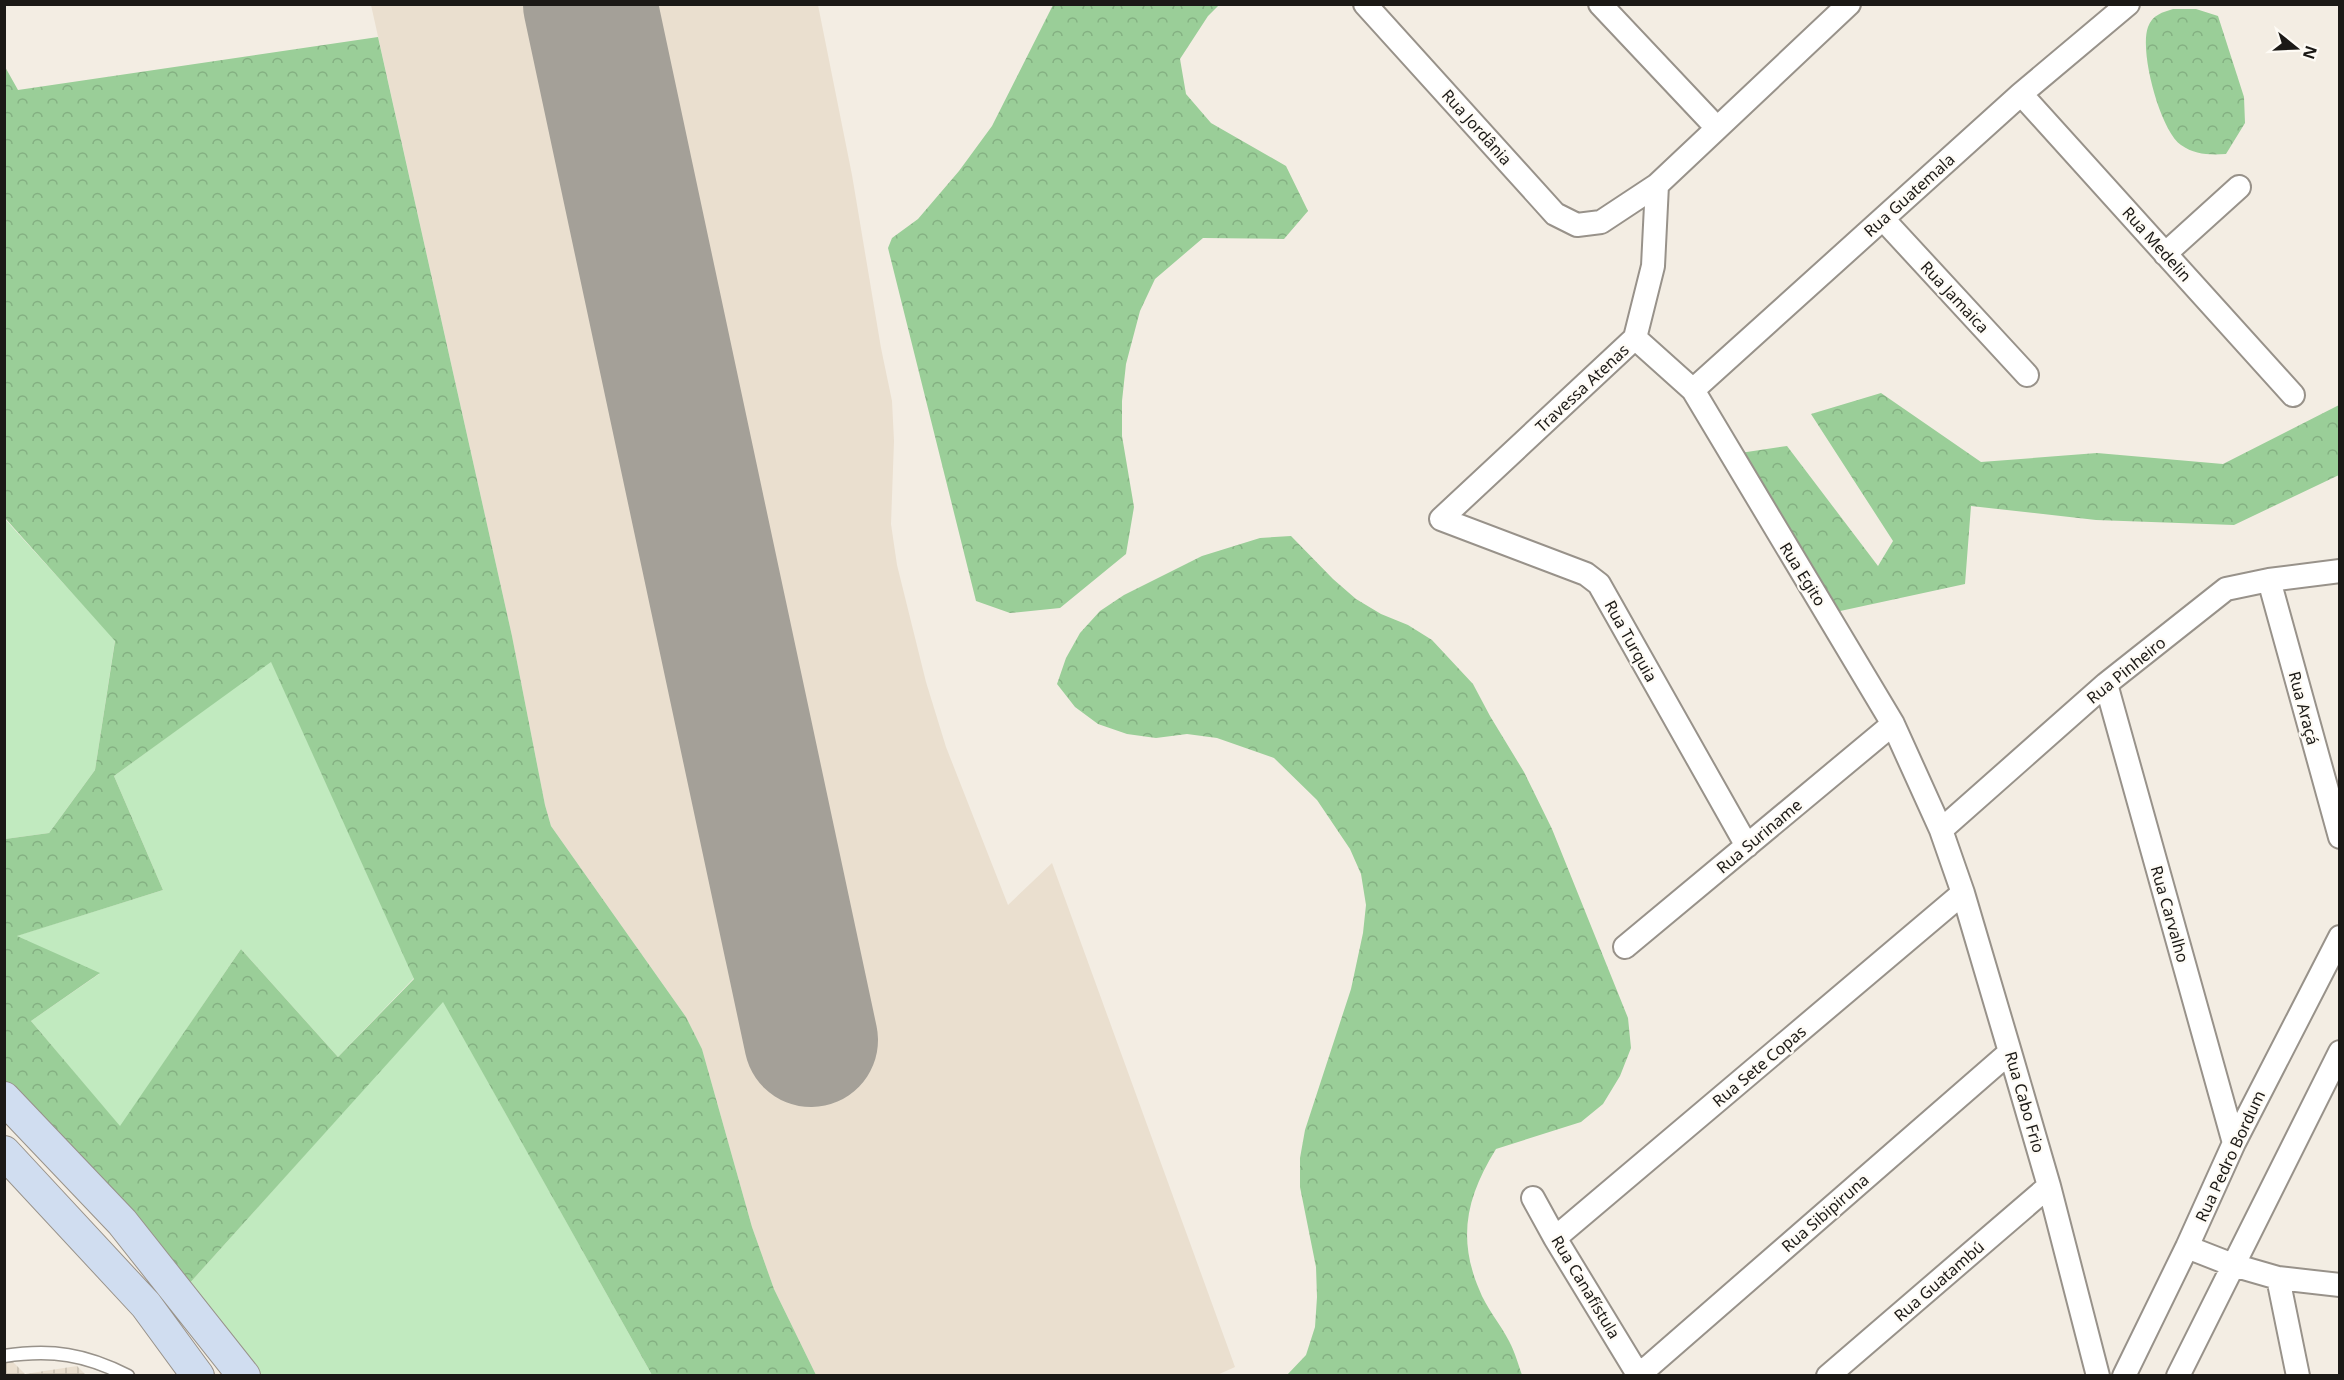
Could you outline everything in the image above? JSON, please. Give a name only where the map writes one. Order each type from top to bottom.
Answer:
[{"type":"main road","points":[[4,1098],[122,1222],[244,1376]]},
{"type":"main road","points":[[4,1152],[146,1305],[198,1376]]},
{"type":"street","name":"Rua Jordânia","points":[[1365,4],[1555,214],[1577,225],[1601,222],[1657,185]]},
{"type":"street","points":[[1600,4],[1717,128]]},
{"type":"street","name":"Rua Guatemala","points":[[1693,390],[2021,94],[2128,4]]},
{"type":"street","points":[[1657,185],[1841,7]]},
{"type":"street","name":"Rua Medelin","points":[[2021,94],[2293,395]]},
{"type":"street","name":"Travessa Atenas","points":[[1441,519],[1635,338],[1653,266],[1657,185]]},
{"type":"street","points":[[2165,254],[2239,187]]},
{"type":"street","name":"Rua Jamaica","points":[[1883,219],[2027,375]]},
{"type":"street","name":"Rua Egito","points":[[1635,338],[1693,390],[1893,724],[1941,830]]},
{"type":"street","name":"Rua Turquia","points":[[1441,519],[1586,574],[1599,584],[1747,846]]},
{"type":"street","name":"Rua Pinheiro","points":[[1941,830],[2106,684],[2226,589],[2269,580],[2340,571]]},
{"type":"street","name":"Rua Araçá","points":[[2269,580],[2340,837]]},
{"type":"street","name":"Rua Carvalho","points":[[2106,684],[2234,1143]]},
{"type":"street","name":"Rua Suriname","points":[[1625,947],[1893,724]]},
{"type":"street","name":"Rua Cabo Frio","points":[[1941,830],[1963,893],[2049,1186],[2098,1376]]},
{"type":"street","name":"Rua Sete Copas","points":[[1555,1238],[1963,893]]},
{"type":"street","name":"Rua Pedro Bordum","points":[[2124,1376],[2187,1247],[2234,1143],[2340,937]]},
{"type":"street","name":"Rua Sibipiruna","points":[[1639,1375],[2010,1052]]},
{"type":"street","points":[[2178,1376],[2340,1052]]},
{"type":"street","name":"Rua Guatambú","points":[[1828,1376],[2049,1186]]},
{"type":"street","name":"Rua Canafístula","points":[[1533,1198],[1639,1375]]},
{"type":"street","points":[[2187,1247],[2233,1265],[2278,1278],[2340,1285]]},
{"type":"street","points":[[2278,1278],[2298,1376]]},
{"type":"lane","points":[[4,1356],[31,1352],[62,1352],[103,1363],[128,1376]]},
{"type":"shaded area","points":[[371,5],[818,5],[852,175],[892,401],[894,441],[891,524],[897,565],[926,682],[946,747],[1008,905],[1052,863],[1235,1367],[1215,1376],[816,1375],[774,1289],[752,1227],[702,1049],[686,1017],[551,826],[512,636]]},
{"type":"shaded area","points":[[4,1353],[25,1374],[77,1366],[86,1375],[5,1375]]},
{"type":"green space","points":[[1053,5],[1219,5],[1208,16],[1180,59],[1186,94],[1211,123],[1286,166],[1308,211],[1284,239],[1203,238],[1155,279],[1140,311],[1126,364],[1122,401],[1122,436],[1134,507],[1126,554],[1060,608],[1010,613],[976,601],[888,248],[892,238],[918,219],[959,171],[992,126]]},
{"type":"green space","points":[[2173,9],[2196,9],[2218,16],[2244,97],[2245,123],[2226,154],[2203,154],[2181,145],[2173,137],[2159,107],[2149,71],[2146,38],[2152,20]]},
{"type":"green space","points":[[378,37],[512,636],[551,826],[686,1017],[702,1049],[752,1227],[774,1289],[816,1375],[652,1375],[443,1002],[188,1285],[5,1082],[5,839],[49,833],[95,770],[115,641],[5,518],[4,65],[18,90]],"holes":[[[271,662],[414,979],[338,1057],[241,949],[120,1126],[31,1021],[100,973],[17,936],[163,890],[114,776]]]},
{"type":"green space","points":[[1881,393],[1981,462],[2097,453],[2223,464],[2339,405],[2339,475],[2234,525],[2096,520],[1971,506],[1965,584],[1831,613],[1740,453],[1787,446],[1878,566],[1893,541],[1811,414]]},
{"type":"green space","points":[[4,518],[115,640],[95,770],[49,833],[5,839]]},
{"type":"green space","points":[[1291,536],[1356,599],[1381,614],[1408,625],[1432,640],[1473,684],[1524,772],[1552,829],[1628,1018],[1631,1048],[1620,1076],[1603,1104],[1581,1122],[1496,1149],[1478,1183],[1472,1200],[1467,1234],[1472,1270],[1482,1296],[1511,1345],[1522,1375],[1287,1375],[1306,1355],[1315,1327],[1316,1267],[1300,1187],[1300,1158],[1305,1130],[1351,989],[1363,933],[1366,905],[1361,874],[1350,849],[1317,800],[1274,758],[1217,738],[1187,734],[1156,738],[1127,734],[1098,724],[1075,707],[1057,684],[1066,658],[1080,633],[1100,611],[1124,595],[1202,556],[1260,538]]},
{"type":"green space","points":[[271,661],[414,978],[338,1057],[241,949],[120,1127],[31,1021],[99,974],[16,936],[163,890],[114,776]]},
{"type":"green space","points":[[443,1001],[652,1375],[255,1375],[188,1285]]},
{"type":"runway","points":[[590,4],[811,1040]]}]
